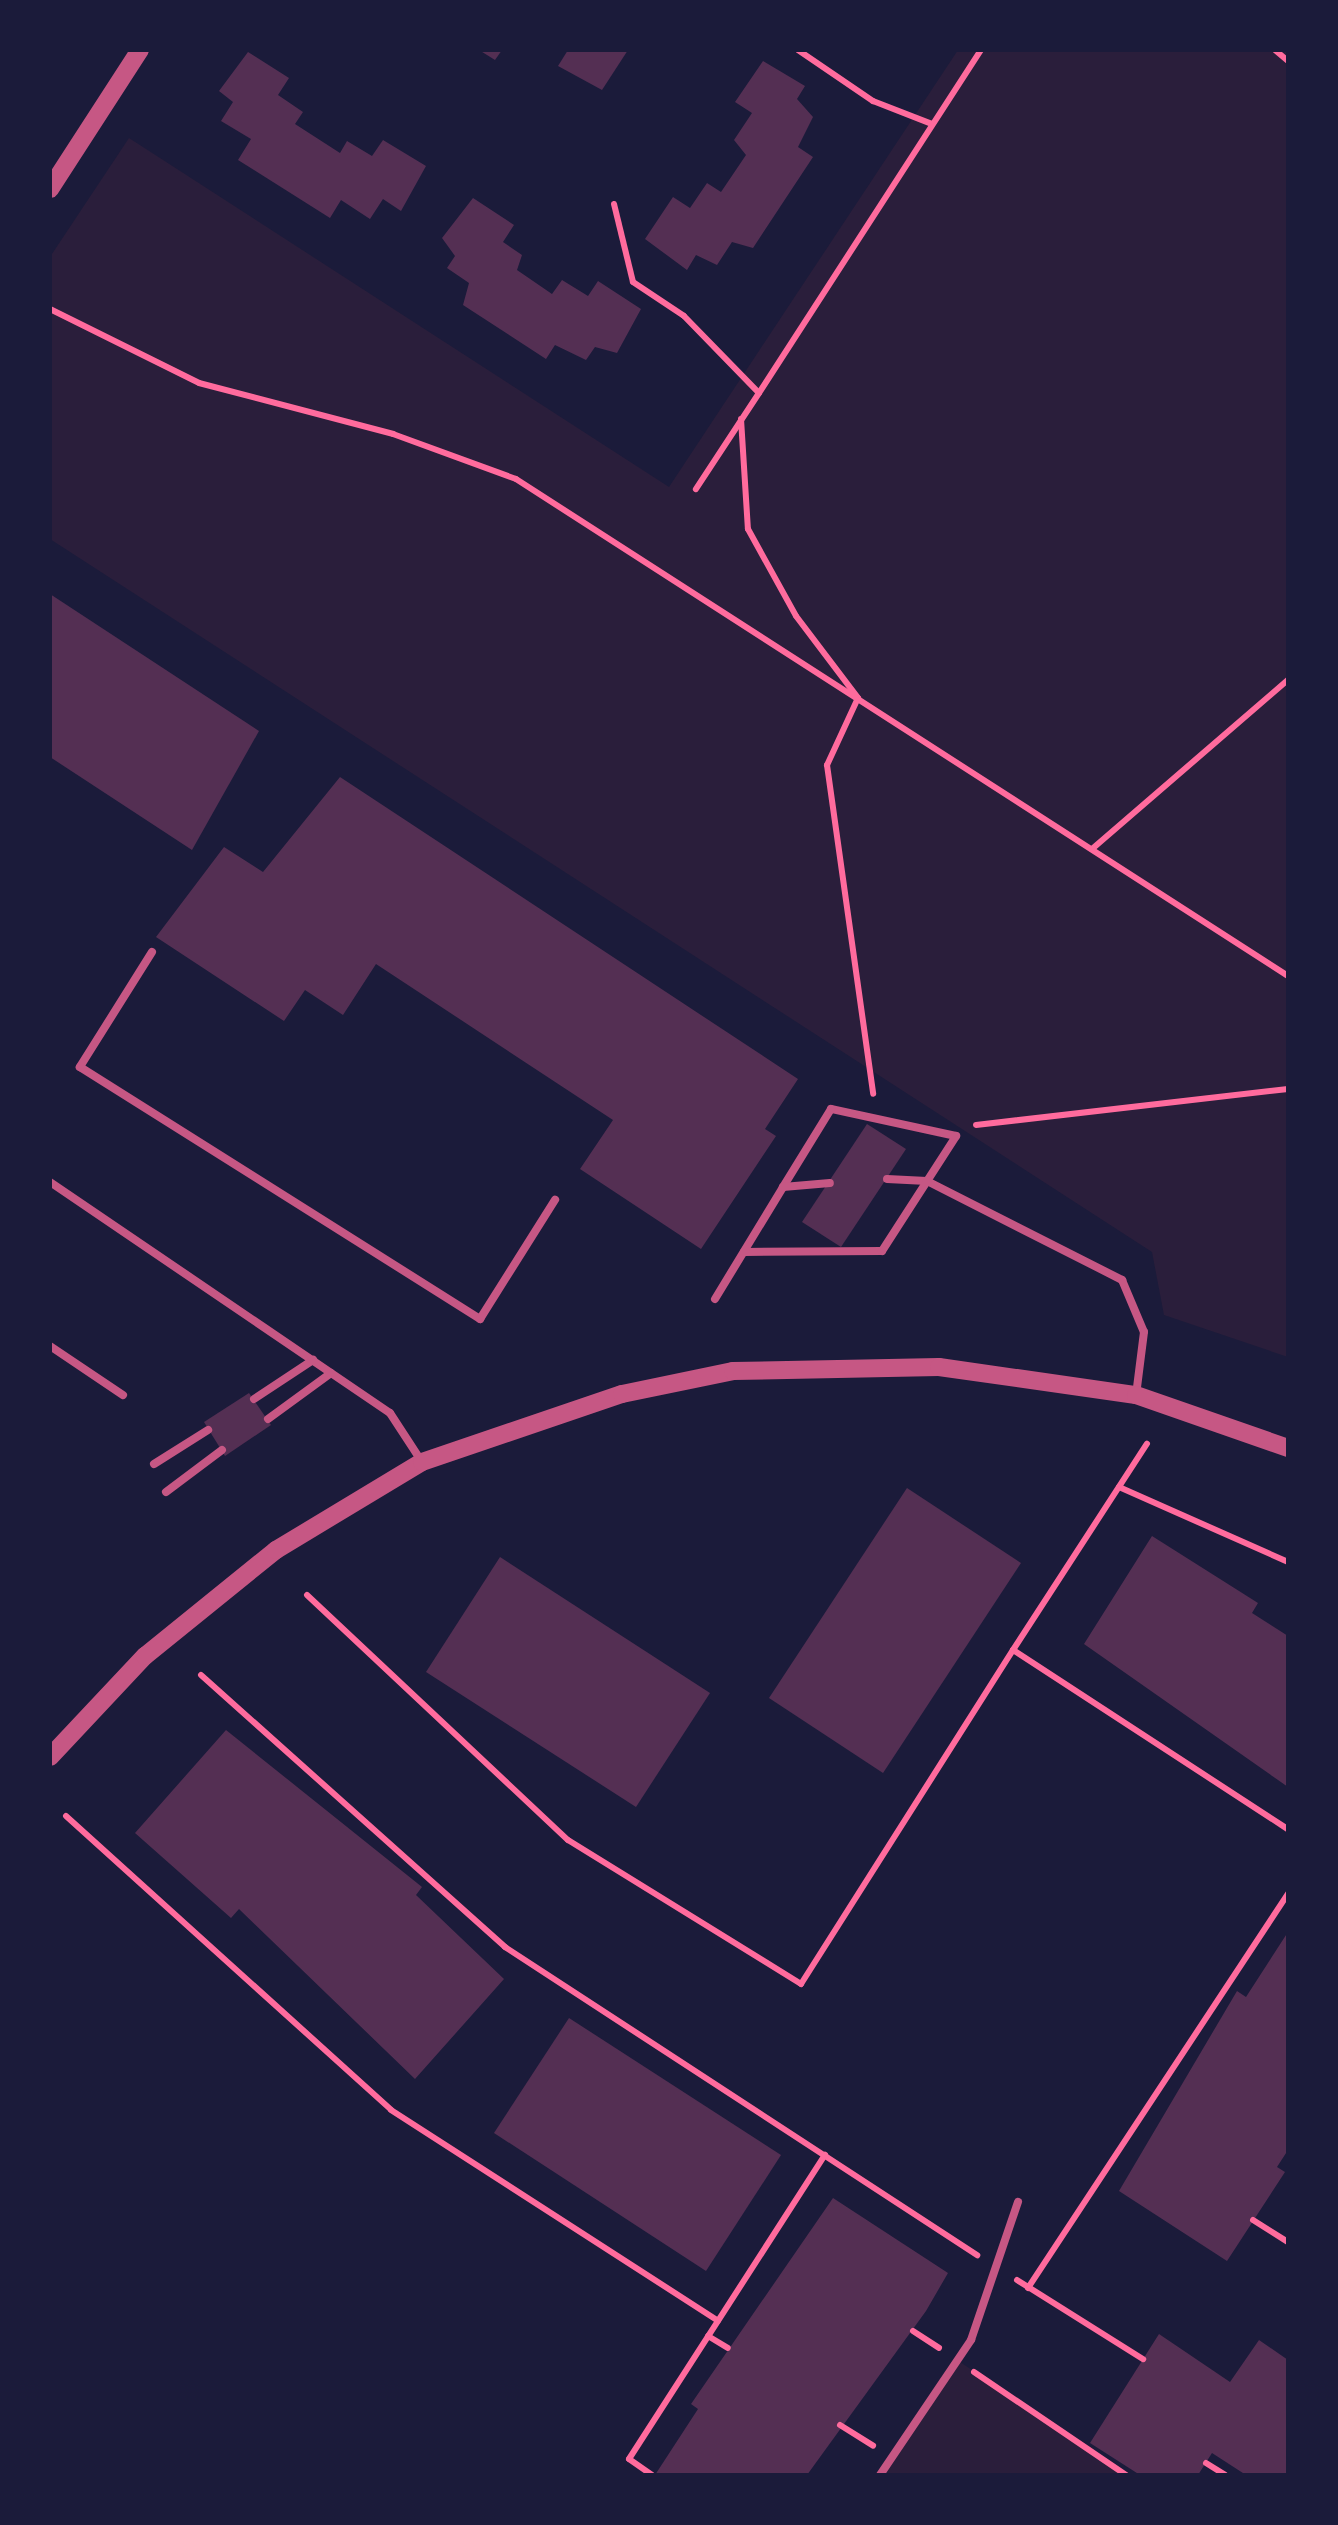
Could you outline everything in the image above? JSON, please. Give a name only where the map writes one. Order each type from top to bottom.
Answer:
[{"type":"street","points":[[50,190],[140,50]]},
{"type":"street","points":[[50,1757],[213,1595],[422,1462],[540,1418],[733,1371],[940,1367],[1136,1395],[1288,1448]]},
{"type":"lane","points":[[152,952],[80,1067],[480,1319],[555,1200]]},
{"type":"lane","points":[[716,1299],[744,1252],[783,1187],[830,1109],[946,1128],[956,1136],[882,1251],[744,1252]]},
{"type":"lane","points":[[887,1180],[927,1182],[1122,1280],[1144,1332],[1136,1395]]},
{"type":"lane","points":[[50,1182],[390,1413],[422,1462]]},
{"type":"lane","points":[[783,1187],[830,1183]]},
{"type":"lane","points":[[50,1346],[123,1395]]},
{"type":"lane","points":[[254,1399],[313,1360]]},
{"type":"lane","points":[[268,1420],[331,1373]]},
{"type":"lane","points":[[154,1464],[208,1430]]},
{"type":"lane","points":[[166,1492],[222,1450]]},
{"type":"lane","points":[[880,2475],[957,2360],[1018,2202]]},
{"type":"path","points":[[798,50],[874,101],[932,124]]},
{"type":"path","points":[[696,489],[980,50]]},
{"type":"path","points":[[1275,50],[1288,61]]},
{"type":"path","points":[[614,204],[633,282],[684,316],[759,393]]},
{"type":"path","points":[[50,309],[199,383],[393,434],[516,479],[1288,976]]},
{"type":"path","points":[[741,419],[748,529],[796,616],[858,698]]},
{"type":"path","points":[[1092,849],[1288,680]]},
{"type":"path","points":[[858,698],[827,766],[876,1117]]},
{"type":"path","points":[[946,1128],[1288,1089]]},
{"type":"path","points":[[307,1595],[568,1840],[801,1984],[1147,1444]]},
{"type":"path","points":[[1119,1487],[1288,1562]]},
{"type":"path","points":[[1013,1650],[1288,1829]]},
{"type":"path","points":[[202,1676],[505,1947],[1143,2360]]},
{"type":"path","points":[[66,1816],[390,2110],[718,2321]]},
{"type":"path","points":[[1028,2288],[1288,1892]]},
{"type":"path","points":[[652,2475],[629,2459],[825,2156]]},
{"type":"path","points":[[1253,2220],[1288,2242]]},
{"type":"path","points":[[708,2336],[728,2348]]},
{"type":"path","points":[[957,2360],[1126,2475]]},
{"type":"path","points":[[840,2426],[890,2456]]},
{"type":"path","points":[[1206,2463],[1220,2474]]},
{"type":"shaded area","points":[[958,50],[1288,50],[1288,1357],[1164,1315],[1152,1252],[50,539],[50,257],[129,138],[669,487]]},
{"type":"shaded area","points":[[957,2360],[1129,2475],[880,2475]]},
{"type":"building","points":[[479,50],[502,50],[495,60]]},
{"type":"building","points":[[568,50],[628,50],[602,90],[558,66]]},
{"type":"building","points":[[248,52],[289,78],[278,95],[303,112],[295,124],[340,153],[347,141],[372,156],[383,140],[426,166],[401,211],[383,199],[370,219],[341,200],[330,218],[238,160],[251,139],[221,121],[233,102],[219,91]]},
{"type":"building","points":[[763,61],[805,86],[797,99],[813,117],[798,147],[813,157],[753,248],[732,242],[717,265],[696,255],[687,270],[645,239],[673,197],[690,208],[707,183],[721,192],[746,155],[734,140],[752,113],[735,102]]},
{"type":"building","points":[[473,198],[514,225],[503,242],[522,255],[517,270],[552,294],[562,280],[588,296],[598,281],[641,309],[617,353],[595,347],[586,360],[555,345],[546,359],[463,305],[469,283],[447,268],[455,256],[442,238]]},
{"type":"building","points":[[50,594],[259,731],[192,850],[50,757]]},
{"type":"building","points":[[340,777],[798,1079],[765,1129],[776,1136],[701,1249],[580,1169],[613,1120],[376,964],[343,1015],[305,990],[284,1021],[156,937],[224,847],[263,872]]},
{"type":"building","points":[[867,1124],[906,1149],[841,1247],[802,1222]]},
{"type":"building","points":[[249,1393],[271,1425],[225,1456],[204,1422]]},
{"type":"building","points":[[907,1488],[1021,1563],[883,1773],[769,1698]]},
{"type":"building","points":[[1152,1536],[1258,1603],[1252,1613],[1288,1636],[1288,1787],[1084,1644]]},
{"type":"building","points":[[500,1557],[710,1693],[636,1807],[426,1672]]},
{"type":"building","points":[[226,1730],[422,1887],[416,1895],[504,1979],[415,2079],[239,1909],[231,1918],[135,1833]]},
{"type":"building","points":[[1288,1932],[1288,2150],[1277,2167],[1285,2172],[1227,2261],[1119,2191],[1237,1991],[1246,1997]]},
{"type":"building","points":[[569,2018],[781,2155],[706,2271],[494,2133]]},
{"type":"building","points":[[833,2198],[948,2273],[926,2311],[807,2475],[655,2475],[698,2409],[691,2404]]},
{"type":"building","points":[[1159,2334],[1230,2382],[1259,2340],[1288,2360],[1288,2475],[1246,2475],[1212,2453],[1198,2475],[1140,2475],[1090,2443]]}]
